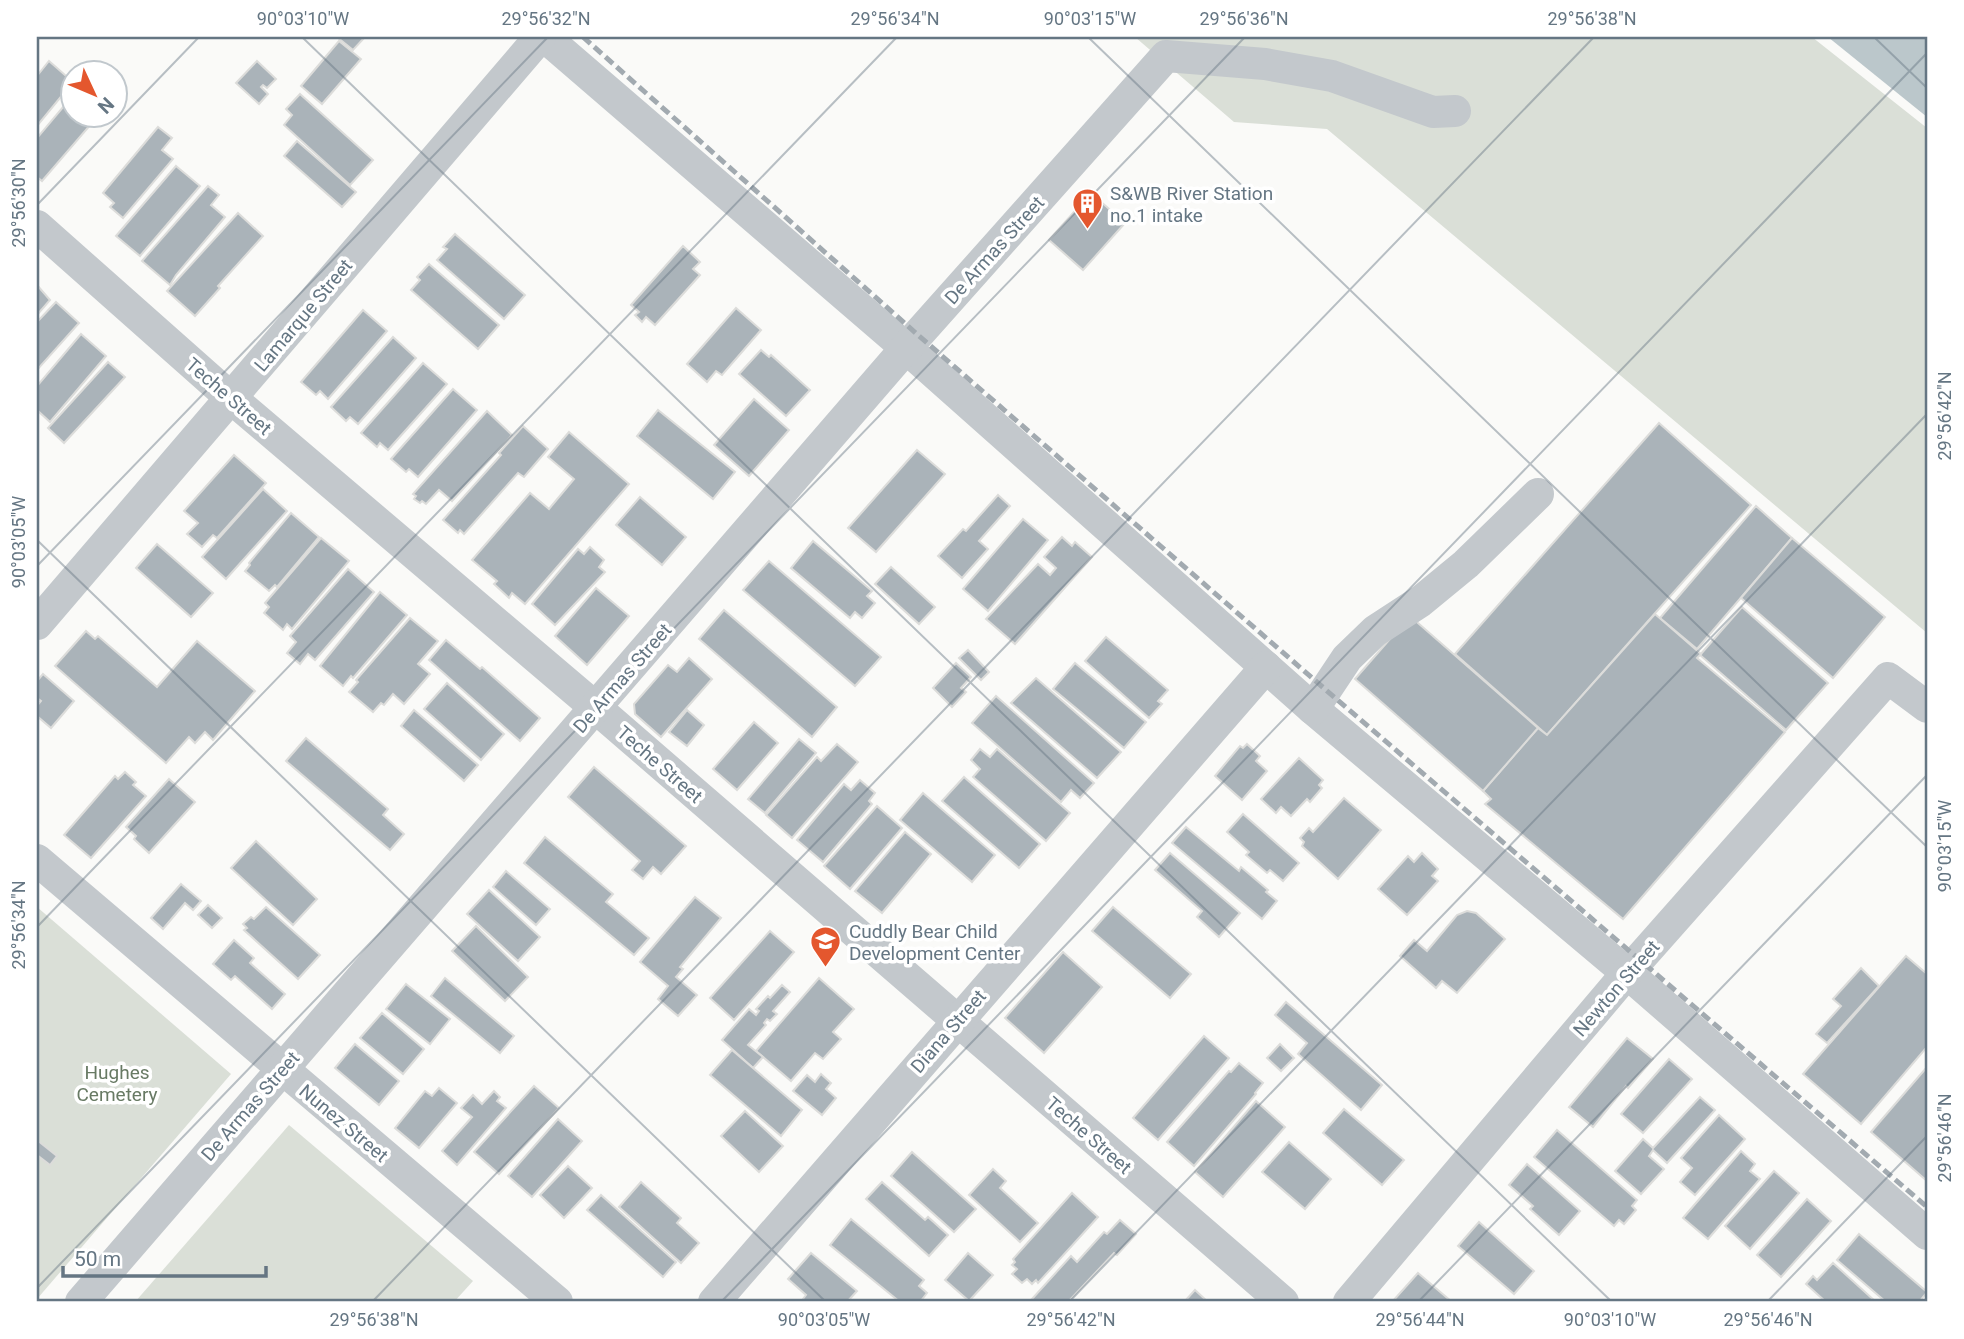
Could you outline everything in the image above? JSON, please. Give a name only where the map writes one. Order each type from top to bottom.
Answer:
[{"type":"street","name":"Lamarque Street","points":[[37,624],[540,37]]},
{"type":"street","points":[[545,37],[906,348],[1313,709],[1628,973],[1927,1234]]},
{"type":"street","name":"De Armas Street","points":[[81,1302],[906,348],[1166,56],[1265,64],[1332,76],[1433,112],[1455,111]]},
{"type":"street","name":"Teche Street","points":[[37,226],[231,398],[596,708],[1283,1302]]},
{"type":"street","points":[[1313,709],[1347,658],[1375,631],[1421,601],[1466,564],[1538,494]]},
{"type":"street","name":"Diana Street","points":[[714,1302],[1266,667]]},
{"type":"street","name":"Newton Street","points":[[1349,1302],[1628,973],[1888,678],[1927,708]]},
{"type":"street","name":"Nunez Street","points":[[37,860],[557,1302]]},
{"type":"green space","points":[[1135,37],[1812,37],[1927,128],[1927,633],[1327,129],[1234,122]]},
{"type":"green space","name":"Hughes Cemetery","points":[[37,907],[231,1074],[37,1299]]},
{"type":"green space","points":[[289,1125],[473,1281],[454,1302],[135,1302]]},
{"type":"shaded area","points":[[1828,37],[1927,37],[1927,117]]},
{"type":"building","points":[[337,37],[365,37],[353,50]]},
{"type":"building","points":[[339,41],[361,59],[322,104],[301,86]]},
{"type":"building","points":[[49,61],[60,71],[60,98],[37,126],[37,76]]},
{"type":"building","points":[[257,61],[276,79],[267,88],[263,85],[261,87],[268,94],[259,104],[236,83]]},
{"type":"building","points":[[300,94],[373,160],[350,185],[284,125],[292,115],[286,109]]},
{"type":"building","points":[[60,111],[60,130],[86,130],[42,181],[37,177],[37,138]]},
{"type":"building","points":[[158,127],[172,138],[162,150],[173,159],[123,218],[110,207],[114,203],[103,193]]},
{"type":"building","points":[[297,141],[356,192],[342,207],[284,156]]},
{"type":"building","points":[[176,166],[200,186],[140,256],[116,236]]},
{"type":"building","points":[[208,186],[219,195],[211,205],[225,217],[170,285],[142,261]]},
{"type":"building","name":"S&WB River Station no.1 intake","points":[[1091,193],[1125,223],[1083,270],[1049,240]]},
{"type":"building","points":[[238,213],[263,236],[195,316],[167,291]]},
{"type":"building","points":[[455,234],[525,295],[504,319],[437,260],[447,249],[443,247]]},
{"type":"building","points":[[683,246],[700,262],[693,269],[700,275],[655,325],[646,317],[642,322],[635,315],[639,312],[631,305]]},
{"type":"building","points":[[429,264],[499,325],[478,349],[411,290],[420,280],[417,277]]},
{"type":"building","points":[[37,285],[50,300],[37,315]]},
{"type":"building","points":[[56,302],[79,323],[37,370],[37,322]]},
{"type":"building","points":[[736,308],[761,330],[722,375],[716,371],[707,382],[687,364]]},
{"type":"building","points":[[363,310],[387,331],[328,399],[320,391],[316,395],[301,382]]},
{"type":"building","points":[[81,334],[106,356],[50,422],[37,410],[37,386]]},
{"type":"building","points":[[393,337],[416,358],[358,424],[350,417],[346,421],[331,407]]},
{"type":"building","points":[[761,350],[769,357],[771,355],[810,390],[786,416],[739,374]]},
{"type":"building","points":[[108,362],[125,377],[64,443],[48,428]]},
{"type":"building","points":[[423,363],[447,384],[388,450],[380,443],[377,447],[361,433]]},
{"type":"building","points":[[453,389],[477,410],[418,477],[409,469],[406,472],[391,459]]},
{"type":"building","points":[[754,399],[789,430],[749,476],[714,445]]},
{"type":"building","points":[[658,410],[735,472],[713,499],[637,436]]},
{"type":"building","points":[[487,411],[512,435],[452,501],[439,490],[426,504],[414,499],[416,496],[413,494]]},
{"type":"building","points":[[1659,423],[1751,505],[1547,735],[1455,654]]},
{"type":"building","points":[[523,426],[548,449],[524,477],[518,473],[464,534],[460,530],[458,533],[443,520]]},
{"type":"building","points":[[569,432],[629,484],[525,604],[512,593],[509,598],[494,584],[497,581],[472,560],[530,493],[549,509],[574,479],[548,457]]},
{"type":"building","points":[[917,450],[945,474],[876,552],[848,528]]},
{"type":"building","points":[[234,455],[266,483],[217,538],[213,535],[202,547],[187,534],[198,523],[184,511]]},
{"type":"building","points":[[263,489],[287,511],[226,579],[202,557]]},
{"type":"building","points":[[998,495],[1010,506],[979,541],[988,549],[962,578],[938,556],[963,529],[966,531]]},
{"type":"building","points":[[640,497],[686,537],[662,565],[616,525]]},
{"type":"building","points":[[1756,506],[1792,538],[1697,649],[1660,618]]},
{"type":"building","points":[[291,513],[319,537],[277,587],[275,585],[269,591],[245,571]]},
{"type":"building","points":[[1023,519],[1048,540],[988,611],[963,589]]},
{"type":"building","points":[[1062,537],[1072,546],[1075,542],[1092,557],[1015,644],[986,619],[1038,564],[1050,575],[1056,568],[1044,557]]},
{"type":"building","points":[[321,538],[349,561],[292,629],[287,624],[283,630],[264,613],[269,607],[265,603]]},
{"type":"building","points":[[1792,538],[1885,617],[1833,678],[1741,598]]},
{"type":"building","points":[[813,541],[872,591],[867,596],[875,603],[862,618],[855,612],[850,618],[791,568]]},
{"type":"building","points":[[157,544],[213,593],[191,617],[136,568]]},
{"type":"building","points":[[590,547],[604,560],[599,567],[605,572],[555,625],[532,604],[578,549],[584,554]]},
{"type":"building","points":[[769,561],[881,657],[855,686],[743,590]]},
{"type":"building","points":[[891,567],[935,607],[919,624],[875,584]]},
{"type":"building","points":[[348,569],[374,592],[315,660],[308,654],[300,664],[287,653],[296,642],[290,636]]},
{"type":"building","points":[[596,588],[629,616],[587,665],[555,636]]},
{"type":"building","points":[[380,592],[407,615],[343,686],[320,666]]},
{"type":"building","points":[[1742,607],[1828,683],[1786,730],[1700,655]]},
{"type":"building","points":[[724,610],[837,707],[812,737],[699,639]]},
{"type":"building","points":[[1655,614],[1701,654],[1697,658],[1785,732],[1623,919],[1485,804],[1491,799],[1483,791],[1538,728],[1547,735]]},
{"type":"building","points":[[1410,616],[1538,728],[1483,791],[1355,679]]},
{"type":"building","points":[[410,618],[438,641],[418,664],[430,674],[404,704],[393,694],[384,705],[381,703],[373,712],[349,692],[358,682],[356,680]]},
{"type":"building","points":[[86,631],[95,639],[98,636],[157,687],[197,641],[255,691],[213,740],[205,732],[195,743],[189,737],[166,763],[55,666]]},
{"type":"building","points":[[1106,637],[1168,690],[1158,701],[1162,704],[1149,718],[1085,661]]},
{"type":"building","points":[[446,640],[480,669],[482,667],[540,718],[520,741],[429,660]]},
{"type":"building","points":[[968,650],[989,672],[981,680],[959,658]]},
{"type":"building","points":[[689,658],[712,679],[661,737],[635,714],[634,704],[668,665],[677,672]]},
{"type":"building","points":[[956,663],[971,677],[961,688],[966,692],[952,707],[933,688]]},
{"type":"building","points":[[1075,663],[1146,722],[1124,748],[1053,689]]},
{"type":"building","points":[[43,674],[74,701],[51,728],[37,716],[37,706],[41,701],[37,698],[37,681]]},
{"type":"building","points":[[1036,678],[1121,752],[1097,778],[1011,703]]},
{"type":"building","points":[[447,683],[504,734],[481,760],[424,709]]},
{"type":"building","points":[[996,696],[1094,783],[1080,798],[1071,790],[1061,802],[972,723]]},
{"type":"building","points":[[414,710],[478,765],[464,781],[401,726]]},
{"type":"building","points":[[687,710],[704,725],[687,746],[669,732]]},
{"type":"building","points":[[754,722],[778,743],[737,790],[713,769]]},
{"type":"building","points":[[306,738],[388,809],[383,815],[404,834],[390,850],[286,761]]},
{"type":"building","points":[[799,739],[816,753],[765,813],[748,799]]},
{"type":"building","points":[[837,744],[858,762],[792,838],[766,815],[817,757],[821,761]]},
{"type":"building","points":[[1247,744],[1260,756],[1256,761],[1267,771],[1242,800],[1215,776],[1240,746],[1243,748]]},
{"type":"building","points":[[980,749],[990,757],[997,749],[1070,813],[1046,841],[973,777],[980,769],[971,760]]},
{"type":"building","points":[[1299,758],[1323,780],[1319,785],[1322,788],[1310,802],[1307,799],[1291,816],[1281,807],[1276,813],[1261,799]]},
{"type":"building","points":[[594,767],[686,846],[661,874],[653,867],[643,879],[632,870],[640,861],[568,797]]},
{"type":"building","points":[[125,772],[136,782],[133,785],[146,796],[91,858],[64,835],[115,776],[118,779]]},
{"type":"building","points":[[964,777],[1040,844],[1019,868],[942,801]]},
{"type":"building","points":[[169,779],[195,802],[149,853],[126,827]]},
{"type":"building","points":[[860,780],[875,793],[869,801],[872,804],[823,862],[797,840],[844,784],[851,790]]},
{"type":"building","points":[[923,793],[995,855],[972,882],[900,820]]},
{"type":"building","points":[[1344,798],[1381,830],[1338,879],[1302,846],[1304,842],[1300,838],[1309,828],[1313,832]]},
{"type":"building","points":[[877,806],[902,828],[850,889],[824,866]]},
{"type":"building","points":[[1243,814],[1299,863],[1283,881],[1270,870],[1267,873],[1246,855],[1249,852],[1227,832]]},
{"type":"building","points":[[1186,827],[1239,871],[1241,867],[1268,890],[1266,892],[1277,901],[1262,919],[1172,843]]},
{"type":"building","points":[[905,832],[931,854],[882,913],[855,891]]},
{"type":"building","points":[[545,837],[613,894],[606,902],[649,938],[634,955],[524,863]]},
{"type":"building","points":[[256,841],[317,899],[293,925],[231,868]]},
{"type":"building","points":[[1170,853],[1240,913],[1219,937],[1197,917],[1202,911],[1155,870]]},
{"type":"building","points":[[1422,853],[1438,869],[1432,876],[1438,881],[1407,915],[1378,889],[1408,856],[1414,862]]},
{"type":"building","points":[[506,871],[550,909],[536,925],[493,887]]},
{"type":"building","points":[[181,884],[201,901],[193,910],[185,903],[163,929],[151,918]]},
{"type":"building","points":[[489,890],[540,937],[518,961],[467,914]]},
{"type":"building","points":[[695,897],[721,918],[680,967],[683,969],[676,977],[697,995],[678,1016],[658,999],[668,986],[640,962]]},
{"type":"building","points":[[208,905],[222,918],[212,928],[198,915]]},
{"type":"building","points":[[266,907],[320,955],[298,979],[244,930],[247,928],[243,924],[251,917],[254,919]]},
{"type":"building","points":[[1113,907],[1191,974],[1170,998],[1092,931]]},
{"type":"building","points":[[1467,911],[1476,913],[1505,939],[1457,993],[1442,981],[1436,988],[1400,956],[1414,940],[1427,951],[1457,915]]},
{"type":"building","points":[[476,926],[528,977],[505,1001],[452,951]]},
{"type":"building","points":[[770,931],[794,952],[734,1020],[710,998]]},
{"type":"building","points":[[234,940],[254,958],[250,963],[285,994],[272,1009],[235,976],[231,980],[213,964]]},
{"type":"building","points":[[1063,952],[1102,987],[1044,1053],[1005,1018]]},
{"type":"building","points":[[1906,956],[1927,974],[1927,1047],[1861,1124],[1803,1074]]},
{"type":"building","points":[[1861,968],[1879,986],[1827,1043],[1816,1034],[1841,1006],[1833,999]]},
{"type":"building","points":[[445,978],[514,1036],[500,1053],[431,996]]},
{"type":"building","points":[[819,978],[854,1009],[833,1032],[841,1039],[823,1059],[815,1053],[791,1081],[756,1051]]},
{"type":"building","points":[[406,984],[450,1019],[430,1044],[386,1009]]},
{"type":"building","points":[[782,985],[790,992],[773,1011],[777,1014],[770,1021],[767,1019],[764,1023],[766,1025],[748,1045],[763,1057],[753,1068],[722,1040],[749,1009],[756,1015],[759,1011],[756,1009]]},
{"type":"building","points":[[1286,1002],[1382,1085],[1361,1110],[1298,1054],[1307,1043],[1275,1015]]},
{"type":"building","points":[[382,1013],[424,1049],[403,1074],[360,1038]]},
{"type":"building","points":[[1204,1036],[1229,1058],[1158,1140],[1133,1118]]},
{"type":"building","points":[[1627,1038],[1653,1059],[1628,1088],[1626,1086],[1593,1127],[1569,1107]]},
{"type":"building","points":[[355,1044],[399,1081],[379,1105],[335,1068]]},
{"type":"building","points":[[1280,1044],[1294,1058],[1281,1071],[1267,1058]]},
{"type":"building","points":[[732,1050],[802,1110],[781,1136],[710,1075]]},
{"type":"building","points":[[1669,1059],[1692,1079],[1643,1133],[1621,1114]]},
{"type":"building","points":[[1239,1063],[1263,1083],[1194,1166],[1167,1142]]},
{"type":"building","points":[[1927,1067],[1927,1181],[1871,1132]]},
{"type":"building","points":[[821,1074],[831,1083],[826,1089],[836,1098],[822,1115],[793,1091],[807,1075],[815,1082]]},
{"type":"building","points":[[534,1086],[559,1108],[499,1174],[474,1152]]},
{"type":"building","points":[[439,1088],[457,1103],[419,1148],[395,1128],[425,1091],[432,1096]]},
{"type":"building","points":[[494,1091],[500,1097],[497,1101],[506,1108],[457,1165],[442,1151],[472,1117],[461,1108],[473,1095],[482,1104]]},
{"type":"building","points":[[1700,1097],[1715,1110],[1667,1163],[1653,1150],[1649,1156],[1664,1169],[1641,1194],[1615,1171],[1643,1139],[1653,1148]]},
{"type":"building","points":[[1256,1101],[1285,1127],[1223,1197],[1195,1172]]},
{"type":"building","points":[[1344,1109],[1404,1160],[1382,1185],[1323,1133]]},
{"type":"building","points":[[745,1111],[783,1146],[759,1172],[721,1136]]},
{"type":"building","points":[[1719,1115],[1745,1139],[1695,1195],[1680,1182],[1692,1168],[1681,1158]]},
{"type":"building","points":[[558,1119],[582,1141],[532,1197],[508,1176]]},
{"type":"building","points":[[1557,1130],[1637,1200],[1632,1206],[1636,1210],[1624,1224],[1619,1220],[1614,1226],[1534,1157]]},
{"type":"building","points":[[37,1140],[57,1156],[50,1165],[37,1155]]},
{"type":"building","points":[[1289,1142],[1331,1179],[1305,1209],[1262,1172]]},
{"type":"building","points":[[1741,1151],[1755,1164],[1750,1171],[1760,1179],[1708,1239],[1683,1218]]},
{"type":"building","points":[[912,1152],[976,1209],[954,1232],[891,1176]]},
{"type":"building","points":[[1527,1164],[1580,1211],[1559,1235],[1530,1209],[1533,1206],[1509,1185]]},
{"type":"building","points":[[568,1166],[592,1188],[564,1218],[540,1195]]},
{"type":"building","points":[[993,1169],[1006,1181],[1000,1188],[1038,1223],[1020,1242],[969,1195]]},
{"type":"building","points":[[1774,1171],[1799,1193],[1750,1249],[1725,1226]]},
{"type":"building","points":[[641,1182],[681,1218],[677,1223],[699,1243],[681,1263],[619,1207]]},
{"type":"building","points":[[882,1182],[925,1220],[928,1217],[948,1235],[929,1256],[866,1199]]},
{"type":"building","points":[[1072,1193],[1098,1217],[1038,1283],[1036,1280],[1032,1284],[1027,1279],[1022,1283],[1012,1274],[1017,1269],[1012,1265],[1015,1262],[1013,1259]]},
{"type":"building","points":[[601,1195],[676,1262],[663,1277],[587,1210]]},
{"type":"building","points":[[1807,1199],[1831,1221],[1781,1277],[1757,1255]]},
{"type":"building","points":[[851,1219],[924,1280],[919,1286],[927,1293],[920,1302],[900,1302],[830,1245]]},
{"type":"building","points":[[1120,1220],[1136,1234],[1117,1255],[1114,1253],[1068,1302],[1035,1302],[1032,1299],[1071,1256],[1077,1262],[1104,1232],[1107,1234]]},
{"type":"building","points":[[1479,1222],[1534,1271],[1514,1294],[1458,1246]]},
{"type":"building","points":[[1859,1234],[1927,1292],[1919,1302],[1886,1302],[1837,1260]]},
{"type":"building","points":[[811,1253],[857,1291],[847,1302],[807,1302],[803,1299],[806,1295],[788,1279]]},
{"type":"building","points":[[968,1253],[993,1275],[969,1301],[945,1280]]},
{"type":"building","points":[[1833,1263],[1876,1302],[1826,1302],[1806,1284],[1813,1276],[1817,1280]]},
{"type":"building","points":[[1418,1273],[1452,1302],[1392,1302]]},
{"type":"building","points":[[1195,1290],[1208,1302],[1184,1302]]},
{"type":"railway","points":[[583,37],[918,335],[1927,1207]]},
{"type":"place","name":"S&WB River Station no.1 intake","points":[[1087,231]]},
{"type":"place","name":"Cuddly Bear Child Development Center","points":[[826,969]]}]
